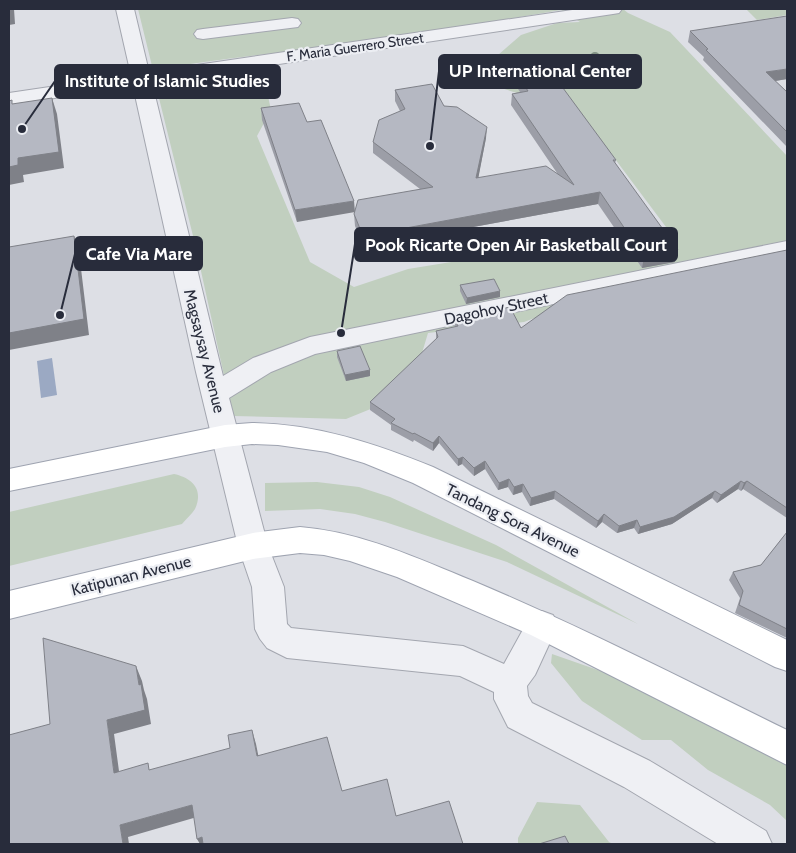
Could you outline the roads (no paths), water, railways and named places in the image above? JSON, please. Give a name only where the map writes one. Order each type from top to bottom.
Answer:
[{"type":"main road","name":"Tandang Sora Avenue","points":[[225,436],[254,432],[299,435],[332,441],[374,454],[423,475],[787,656]]},
{"type":"main road","points":[[9,480],[225,436]]},
{"type":"main road","points":[[253,546],[300,540],[324,542],[351,548],[447,583],[542,625],[787,748]]},
{"type":"main road","name":"Katipunan Avenue","points":[[9,605],[253,546]]},
{"type":"street","name":"Magsaysay Avenue","points":[[126,9],[225,436],[253,546],[268,586],[271,629],[287,643],[464,662],[510,682]]},
{"type":"street","name":"F. Maria Guerrero Street","points":[[9,99],[260,61],[547,13],[613,9]]},
{"type":"street","points":[[202,34],[292,23]]},
{"type":"street","points":[[249,28],[260,61]]},
{"type":"street","name":"Dagohoy Street","points":[[215,394],[262,365],[310,346],[787,248]]},
{"type":"street","points":[[542,625],[523,664],[510,682],[511,698],[520,715],[637,774],[753,844]]},
{"type":"water","points":[[52,358],[57,395],[41,398],[37,361]]},
{"type":"place","name":"Institute of Islamic Studies","points":[[22,129]]},
{"type":"place","name":"UP International Center","points":[[430,146]]},
{"type":"place","name":"Cafe Via Mare","points":[[60,315]]},
{"type":"place","name":"Pook Ricarte Open Air Basketball Court","points":[[341,333]]}]
